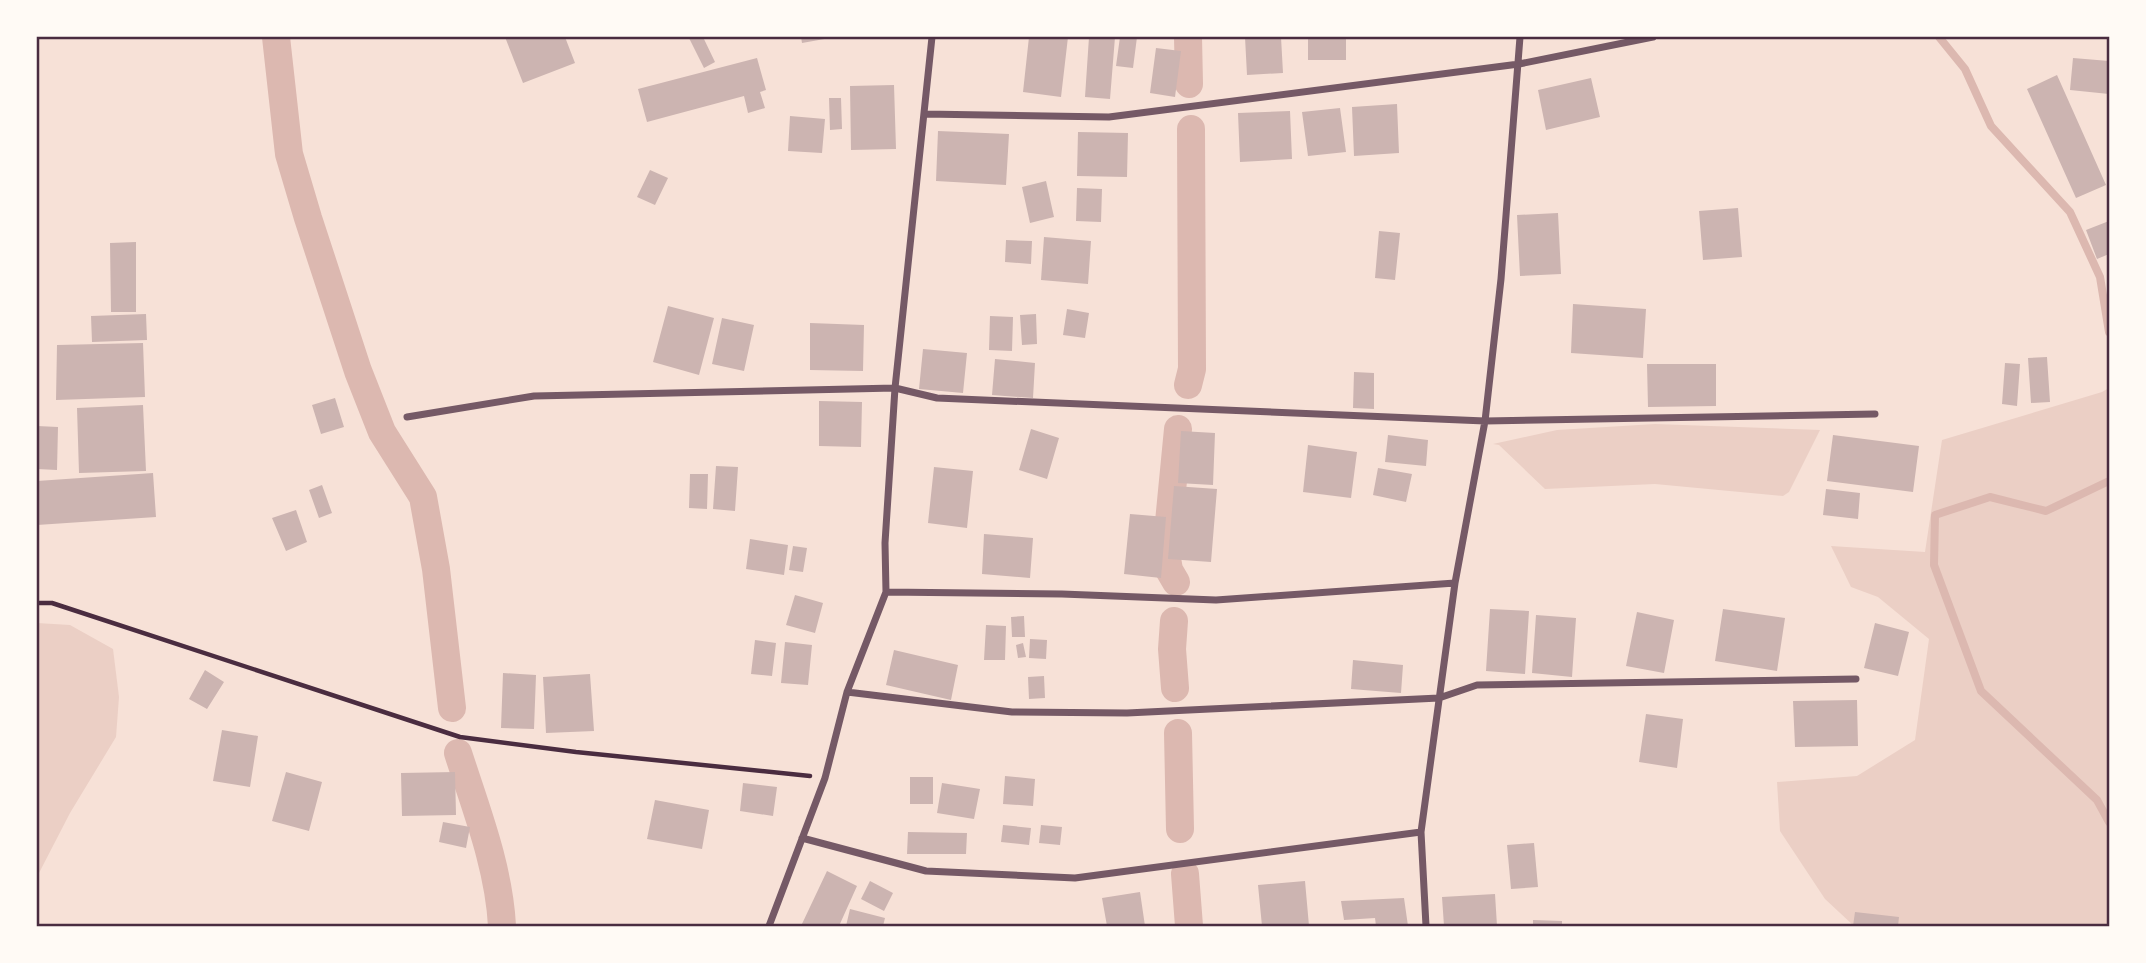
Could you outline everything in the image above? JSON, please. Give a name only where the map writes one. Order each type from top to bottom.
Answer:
[{"type":"street","points":[[769,926],[825,778],[847,692],[886,593],[886,543],[895,388],[932,37]]},
{"type":"street","points":[[1426,926],[1421,832],[1455,583],[1485,421],[1501,279],[1520,37]]},
{"type":"street","points":[[924,114],[1109,117],[1519,64],[1653,37]]},
{"type":"street","points":[[407,417],[534,396],[895,388],[937,398],[1485,421],[1875,414]]},
{"type":"street","points":[[886,593],[998,593],[1216,600],[1455,583]]},
{"type":"street","points":[[847,692],[1012,712],[1127,713],[1438,698],[1477,685],[1856,678]]},
{"type":"street","points":[[802,838],[926,872],[1075,878],[1421,832]]},
{"type":"path","points":[[37,603],[51,603],[460,737],[825,778]]},
{"type":"shaded area","points":[[2109,388],[2109,926],[1854,926],[1825,899],[1780,831],[1777,782],[1857,776],[1915,740],[1929,639],[1878,597],[1851,587],[1831,546],[1925,552],[1942,440]]},
{"type":"shaded area","points":[[1655,424],[1820,430],[1789,492],[1783,496],[1655,484],[1545,489],[1499,445],[1493,444],[1557,430]]},
{"type":"shaded area","points":[[37,623],[70,625],[113,649],[119,697],[116,737],[70,813],[39,873],[37,873]]},
{"type":"building","points":[[505,37],[565,37],[575,63],[523,83]]},
{"type":"building","points":[[703,37],[715,62],[704,68],[689,38]]},
{"type":"building","points":[[801,37],[830,37],[830,38],[802,43]]},
{"type":"building","points":[[1029,37],[1068,37],[1061,97],[1023,92]]},
{"type":"building","points":[[1089,37],[1115,37],[1110,99],[1085,97]]},
{"type":"building","points":[[1120,37],[1137,37],[1133,68],[1116,66]]},
{"type":"building","points":[[1245,37],[1281,37],[1283,73],[1247,75]]},
{"type":"building","points":[[1308,37],[1346,37],[1346,60],[1308,60]]},
{"type":"building","points":[[1156,48],[1181,51],[1175,97],[1150,93]]},
{"type":"building","points":[[757,58],[766,90],[760,92],[765,108],[748,113],[744,96],[647,122],[638,89]]},
{"type":"building","points":[[2073,58],[2109,61],[2109,94],[2070,90]]},
{"type":"building","points":[[2057,75],[2106,185],[2076,198],[2027,89]]},
{"type":"building","points":[[1591,78],[1600,117],[1546,130],[1538,90]]},
{"type":"building","points":[[894,85],[896,149],[851,150],[850,86]]},
{"type":"building","points":[[829,98],[841,98],[842,129],[830,130]]},
{"type":"building","points":[[1397,104],[1399,153],[1354,156],[1352,107]]},
{"type":"building","points":[[1340,108],[1346,152],[1308,156],[1302,112]]},
{"type":"building","points":[[1290,111],[1292,159],[1240,162],[1238,113]]},
{"type":"building","points":[[790,116],[825,119],[822,153],[788,151]]},
{"type":"building","points":[[938,131],[1009,134],[1006,185],[936,181]]},
{"type":"building","points":[[1078,132],[1128,133],[1127,177],[1077,176]]},
{"type":"building","points":[[650,170],[668,178],[655,205],[637,197]]},
{"type":"building","points":[[1046,181],[1054,217],[1030,223],[1022,187]]},
{"type":"building","points":[[1077,188],[1102,189],[1101,222],[1076,221]]},
{"type":"building","points":[[1738,208],[1742,257],[1703,260],[1699,211]]},
{"type":"building","points":[[1558,213],[1561,274],[1520,276],[1517,215]]},
{"type":"building","points":[[2109,221],[2109,254],[2097,259],[2086,230]]},
{"type":"building","points":[[1379,231],[1400,233],[1395,280],[1375,278]]},
{"type":"building","points":[[1044,237],[1091,241],[1088,284],[1041,280]]},
{"type":"building","points":[[1006,240],[1032,241],[1031,264],[1005,262]]},
{"type":"building","points":[[136,242],[136,312],[111,312],[110,243]]},
{"type":"building","points":[[1573,304],[1646,309],[1643,358],[1571,353]]},
{"type":"building","points":[[668,306],[714,318],[699,375],[653,362]]},
{"type":"building","points":[[1067,309],[1089,313],[1085,338],[1063,335]]},
{"type":"building","points":[[146,314],[147,340],[92,342],[91,316]]},
{"type":"building","points":[[1036,314],[1037,344],[1022,345],[1020,315]]},
{"type":"building","points":[[990,316],[1013,317],[1012,351],[989,350]]},
{"type":"building","points":[[722,318],[754,325],[744,371],[712,364]]},
{"type":"building","points":[[810,323],[864,325],[863,371],[810,370]]},
{"type":"building","points":[[143,343],[145,397],[56,400],[57,345]]},
{"type":"building","points":[[923,349],[967,353],[963,393],[919,389]]},
{"type":"building","points":[[2047,357],[2050,402],[2031,403],[2028,358]]},
{"type":"building","points":[[995,359],[1035,363],[1033,398],[992,395]]},
{"type":"building","points":[[2005,363],[2020,364],[2017,406],[2002,404]]},
{"type":"building","points":[[1647,364],[1716,364],[1716,406],[1648,407]]},
{"type":"building","points":[[1354,372],[1374,373],[1374,409],[1353,408]]},
{"type":"building","points":[[335,398],[344,427],[321,434],[312,405]]},
{"type":"building","points":[[819,401],[862,402],[861,447],[819,446]]},
{"type":"building","points":[[143,405],[146,471],[79,473],[77,408]]},
{"type":"building","points":[[37,426],[58,427],[57,470],[37,469]]},
{"type":"building","points":[[1031,429],[1059,438],[1047,479],[1019,470]]},
{"type":"building","points":[[1181,431],[1215,433],[1213,485],[1178,483]]},
{"type":"building","points":[[1388,435],[1428,440],[1426,466],[1385,462]]},
{"type":"building","points":[[1833,435],[1919,446],[1913,492],[1827,481]]},
{"type":"building","points":[[1308,445],[1357,452],[1351,498],[1303,492]]},
{"type":"building","points":[[716,466],[738,467],[735,511],[713,509]]},
{"type":"building","points":[[934,467],[973,471],[967,528],[928,523]]},
{"type":"building","points":[[1378,468],[1412,474],[1406,502],[1373,495]]},
{"type":"building","points":[[153,473],[156,517],[37,525],[37,481]]},
{"type":"building","points":[[690,474],[708,474],[707,509],[689,508]]},
{"type":"building","points":[[322,485],[332,513],[319,518],[309,490]]},
{"type":"building","points":[[1174,486],[1217,489],[1211,562],[1168,559]]},
{"type":"building","points":[[1826,489],[1860,493],[1858,519],[1823,515]]},
{"type":"building","points":[[296,510],[307,542],[286,551],[272,518]]},
{"type":"building","points":[[1130,514],[1166,517],[1161,578],[1124,574]]},
{"type":"building","points":[[984,534],[1033,538],[1030,578],[982,574]]},
{"type":"building","points":[[750,539],[788,545],[784,575],[746,569]]},
{"type":"building","points":[[793,546],[807,548],[803,572],[789,570]]},
{"type":"building","points":[[795,595],[823,603],[815,633],[786,625]]},
{"type":"building","points":[[1490,609],[1529,611],[1525,674],[1486,671]]},
{"type":"building","points":[[1723,609],[1785,618],[1777,671],[1715,661]]},
{"type":"building","points":[[1637,612],[1674,620],[1664,673],[1626,666]]},
{"type":"building","points":[[1536,615],[1576,618],[1572,677],[1532,673]]},
{"type":"building","points":[[1024,616],[1025,637],[1012,637],[1011,617]]},
{"type":"building","points":[[1875,623],[1909,632],[1898,676],[1864,668]]},
{"type":"building","points":[[986,625],[1006,626],[1005,660],[984,660]]},
{"type":"building","points":[[1030,639],[1047,640],[1046,659],[1029,658]]},
{"type":"building","points":[[755,640],[776,643],[772,676],[751,674]]},
{"type":"building","points":[[785,642],[812,645],[808,685],[781,683]]},
{"type":"building","points":[[1023,643],[1026,657],[1018,658],[1016,645]]},
{"type":"building","points":[[894,650],[958,665],[951,700],[886,685]]},
{"type":"building","points":[[1353,660],[1403,665],[1401,693],[1351,689]]},
{"type":"building","points":[[205,670],[224,682],[207,709],[189,699]]},
{"type":"building","points":[[503,673],[536,675],[534,729],[501,728]]},
{"type":"building","points":[[590,674],[594,731],[546,733],[543,677]]},
{"type":"building","points":[[1044,676],[1045,698],[1029,699],[1028,677]]},
{"type":"building","points":[[1857,700],[1858,746],[1795,747],[1793,701]]},
{"type":"building","points":[[1646,714],[1683,719],[1677,768],[1639,762]]},
{"type":"building","points":[[222,730],[258,736],[250,787],[213,781]]},
{"type":"building","points":[[286,772],[322,782],[309,831],[272,821]]},
{"type":"building","points":[[455,772],[456,815],[402,816],[401,773]]},
{"type":"building","points":[[1005,776],[1035,779],[1033,806],[1003,804]]},
{"type":"building","points":[[910,777],[933,777],[933,804],[910,804]]},
{"type":"building","points":[[743,783],[777,787],[773,816],[740,811]]},
{"type":"building","points":[[942,783],[980,789],[974,819],[937,813]]},
{"type":"building","points":[[655,800],[709,810],[702,849],[647,839]]},
{"type":"building","points":[[443,822],[470,827],[466,848],[439,842]]},
{"type":"building","points":[[1003,825],[1031,828],[1029,845],[1001,842]]},
{"type":"building","points":[[1041,825],[1062,827],[1060,845],[1039,843]]},
{"type":"building","points":[[908,832],[967,833],[966,854],[907,854]]},
{"type":"building","points":[[1534,843],[1538,887],[1511,889],[1507,845]]},
{"type":"building","points":[[827,871],[857,886],[839,926],[801,926]]},
{"type":"building","points":[[870,881],[893,893],[884,911],[861,899]]},
{"type":"building","points":[[1305,881],[1309,926],[1262,926],[1258,885]]},
{"type":"building","points":[[1140,892],[1145,926],[1107,926],[1102,898]]},
{"type":"building","points":[[1495,894],[1497,926],[1444,926],[1442,897]]},
{"type":"building","points":[[1404,898],[1408,926],[1376,926],[1375,918],[1344,920],[1341,901]]},
{"type":"building","points":[[850,909],[885,918],[883,926],[846,926]]},
{"type":"building","points":[[1855,912],[1899,917],[1898,926],[1853,926]]},
{"type":"building","points":[[1533,920],[1562,921],[1562,926],[1533,926]]},
{"type":"waterway","points":[[276,37],[289,154],[308,218],[358,371],[382,432],[423,497],[436,569],[452,708]]},
{"type":"waterway","points":[[1188,37],[1189,84]]},
{"type":"waterway","points":[[1939,37],[1965,69],[1991,126],[2070,212],[2100,277],[2109,332]]},
{"type":"waterway","points":[[1188,385],[1192,369],[1191,129]]},
{"type":"waterway","points":[[1176,582],[1169,570],[1166,553],[1178,429]]},
{"type":"waterway","points":[[2109,481],[2046,511],[1990,497],[1935,515],[1934,565],[1981,691],[2097,800],[2109,822]]},
{"type":"waterway","points":[[1174,621],[1172,649],[1175,688]]},
{"type":"waterway","points":[[1178,733],[1180,829]]},
{"type":"waterway","points":[[458,753],[492,860],[502,926]]},
{"type":"waterway","points":[[1185,874],[1189,926]]}]
